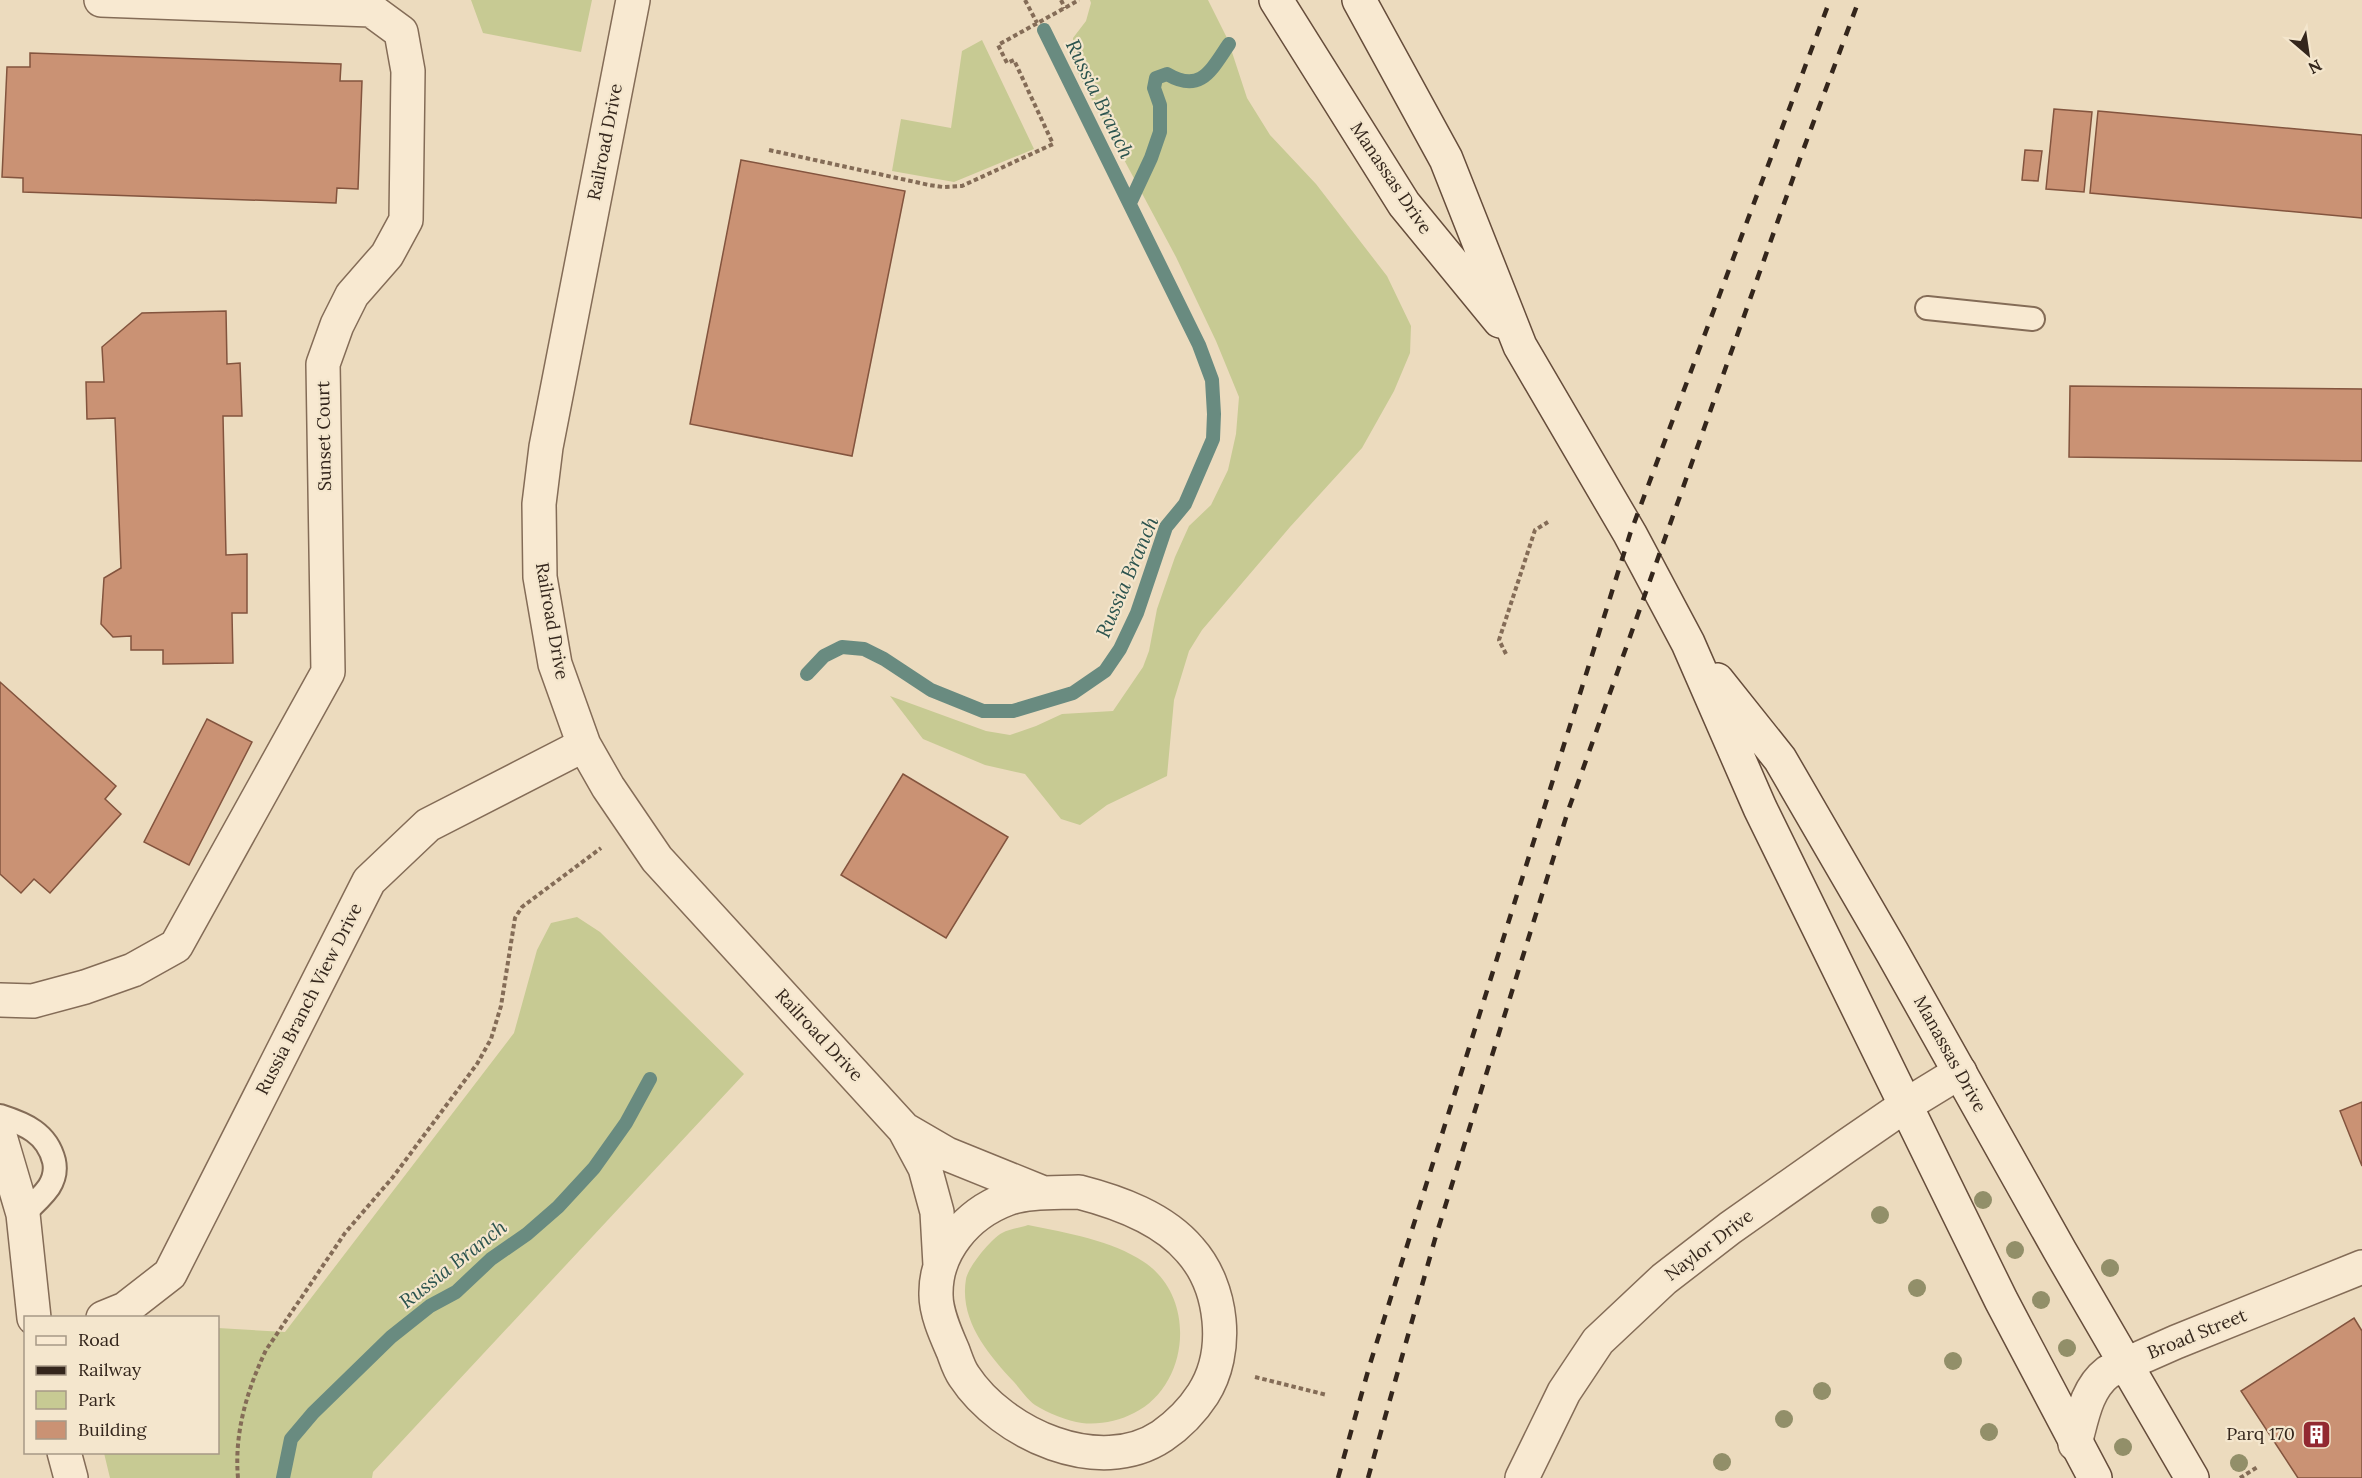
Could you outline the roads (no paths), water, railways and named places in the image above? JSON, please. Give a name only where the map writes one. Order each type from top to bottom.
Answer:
[{"type":"street","name":"Sunset Court","points":[[0,1000],[33,1001],[85,987],[132,970],[176,946],[328,672],[323,364],[337,325],[352,295],[387,255],[406,220],[408,71],[401,32],[371,10],[101,0]]},
{"type":"street","name":"Railroad Drive","points":[[633,0],[546,447],[539,504],[540,577],[555,664],[584,745],[608,787],[666,869],[904,1129],[925,1168],[937,1212],[940,1265],[936,1296],[945,1334],[964,1376],[983,1399],[1014,1424],[1036,1437],[1054,1445],[1097,1455],[1126,1452],[1159,1438],[1182,1421],[1204,1393],[1215,1367],[1219,1339],[1217,1304],[1205,1271],[1189,1249],[1140,1212],[1110,1200],[1079,1192],[1045,1193],[1008,1198],[981,1212],[954,1237],[940,1265]]},
{"type":"street","name":"Manassas Drive","points":[[1276,0],[1404,204],[1520,346]]},
{"type":"street","name":"Manassas Drive","points":[[1359,0],[1446,159],[1520,346],[1630,534],[1688,643],[1760,808],[2001,1300],[2075,1444],[2095,1478]]},
{"type":"street","name":"Manassas Drive","points":[[1688,643],[1780,759],[2192,1478]]},
{"type":"street","name":"Russia Branch View Drive","points":[[107,1316],[126,1309],[170,1274],[369,881],[428,825],[584,745]]},
{"type":"street","name":"Naylor Drive","points":[[1522,1478],[1564,1392],[1598,1341],[1664,1279],[1730,1228],[1906,1105],[1960,1072]]},
{"type":"street","name":"Railroad Drive","points":[[904,1129],[947,1154],[1045,1193]]},
{"type":"street","points":[[0,1136],[23,1214],[34,1316]]},
{"type":"street","name":"Broad Street","points":[[2075,1444],[2087,1401],[2099,1379],[2125,1363],[2362,1267]]},
{"type":"street","points":[[65,1454],[71,1478]]},
{"type":"lane","points":[[1927,308],[2033,319]]},
{"type":"lane","points":[[0,1116],[33,1129],[44,1138],[52,1152],[55,1167],[49,1187],[23,1214]]},
{"type":"waterway","name":"Russia Branch","points":[[807,674],[824,656],[842,647],[864,649],[884,659],[931,690],[983,711],[1013,711],[1073,693],[1105,671],[1120,649],[1137,613],[1166,527],[1185,504],[1213,439],[1212,380],[1199,345],[1044,30]]},
{"type":"waterway","points":[[1130,203],[1151,158],[1160,132],[1160,105],[1154,88],[1156,78],[1167,74],[1179,80],[1197,80],[1210,70],[1229,44]]},
{"type":"waterway","name":"Russia Branch","points":[[283,1478],[291,1439],[313,1413],[391,1337],[430,1306],[456,1292],[491,1259],[527,1234],[558,1207],[594,1168],[626,1123],[650,1079]]},
{"type":"railway","points":[[1338,1478],[1370,1364],[1630,534],[1830,0]]},
{"type":"railway","points":[[1368,1478],[1435,1239],[1568,811],[1802,153],[1859,0]]},
{"type":"place","name":"Parq 170","points":[[2316,1434]]}]
